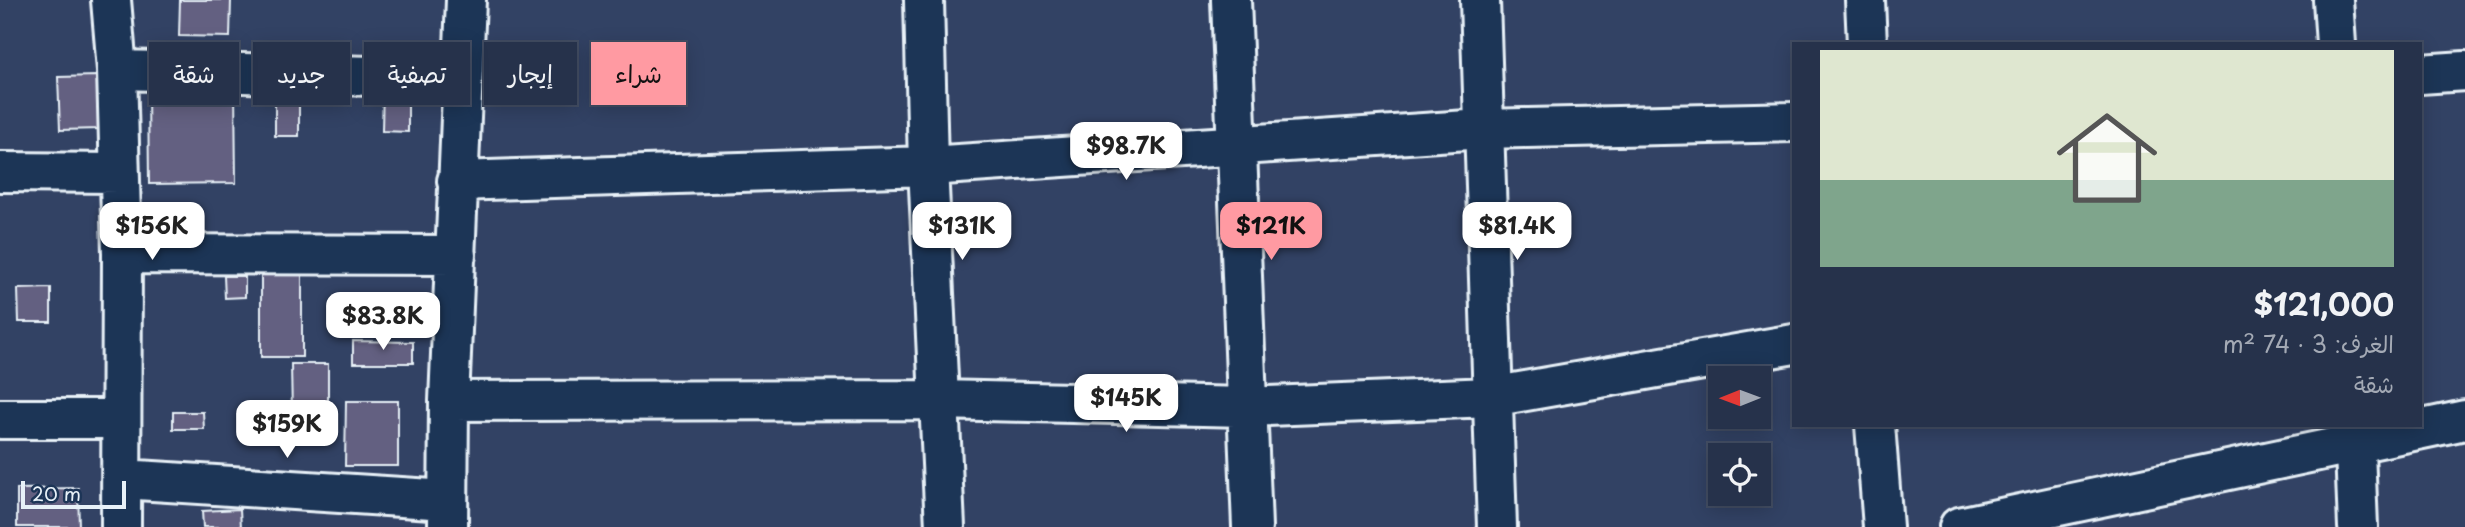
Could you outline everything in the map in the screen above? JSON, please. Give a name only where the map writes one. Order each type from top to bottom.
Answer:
[{"type":"street","points":[[111,0],[117,70],[122,254],[121,527]]},
{"type":"street","points":[[463,42],[466,0]]},
{"type":"street","points":[[924,0],[928,166],[945,527]]},
{"type":"street","points":[[1231,0],[1245,407],[1252,527]]},
{"type":"street","points":[[1480,0],[1497,527]]},
{"type":"street","points":[[1865,0],[1867,42]]},
{"type":"street","points":[[2333,0],[2336,42]]},
{"type":"street","points":[[117,70],[364,76]]},
{"type":"street","points":[[2422,74],[2465,71]]},
{"type":"street","points":[[122,479],[448,514],[459,105]]},
{"type":"street","points":[[457,181],[928,166],[1483,129],[1792,122]]},
{"type":"street","points":[[0,172],[118,173]]},
{"type":"street","points":[[122,254],[456,255]]},
{"type":"street","points":[[449,401],[938,400],[1245,407],[1491,397],[1792,344]]},
{"type":"street","points":[[0,419],[121,419]]},
{"type":"street","points":[[2422,425],[2465,420]]},
{"type":"street","points":[[1875,427],[1883,527]]},
{"type":"street","points":[[1959,527],[2355,434],[2410,427]]},
{"type":"street","points":[[2355,434],[2358,527]]},
{"type":"building","points":[[180,0],[231,0],[230,37],[179,36]]},
{"type":"building","points":[[97,76],[99,129],[60,130],[58,77]]},
{"type":"building","points":[[148,88],[149,105],[235,105],[236,183],[149,184]]},
{"type":"building","points":[[275,105],[299,105],[299,136],[275,136]]},
{"type":"building","points":[[383,105],[408,105],[408,132],[382,131]]},
{"type":"building","points":[[302,274],[302,357],[261,357],[261,275]]},
{"type":"building","points":[[224,276],[245,276],[245,297],[225,298]]},
{"type":"building","points":[[51,288],[51,322],[19,322],[18,289]]},
{"type":"building","points":[[353,341],[413,342],[413,363],[353,363]]},
{"type":"building","points":[[291,364],[328,364],[328,413],[292,413]]},
{"type":"building","points":[[346,401],[398,401],[398,466],[345,466]]},
{"type":"building","points":[[173,412],[203,412],[204,429],[173,429]]},
{"type":"building","points":[[78,488],[79,527],[17,527],[17,489]]},
{"type":"building","points":[[240,509],[241,527],[203,527],[202,511]]}]
